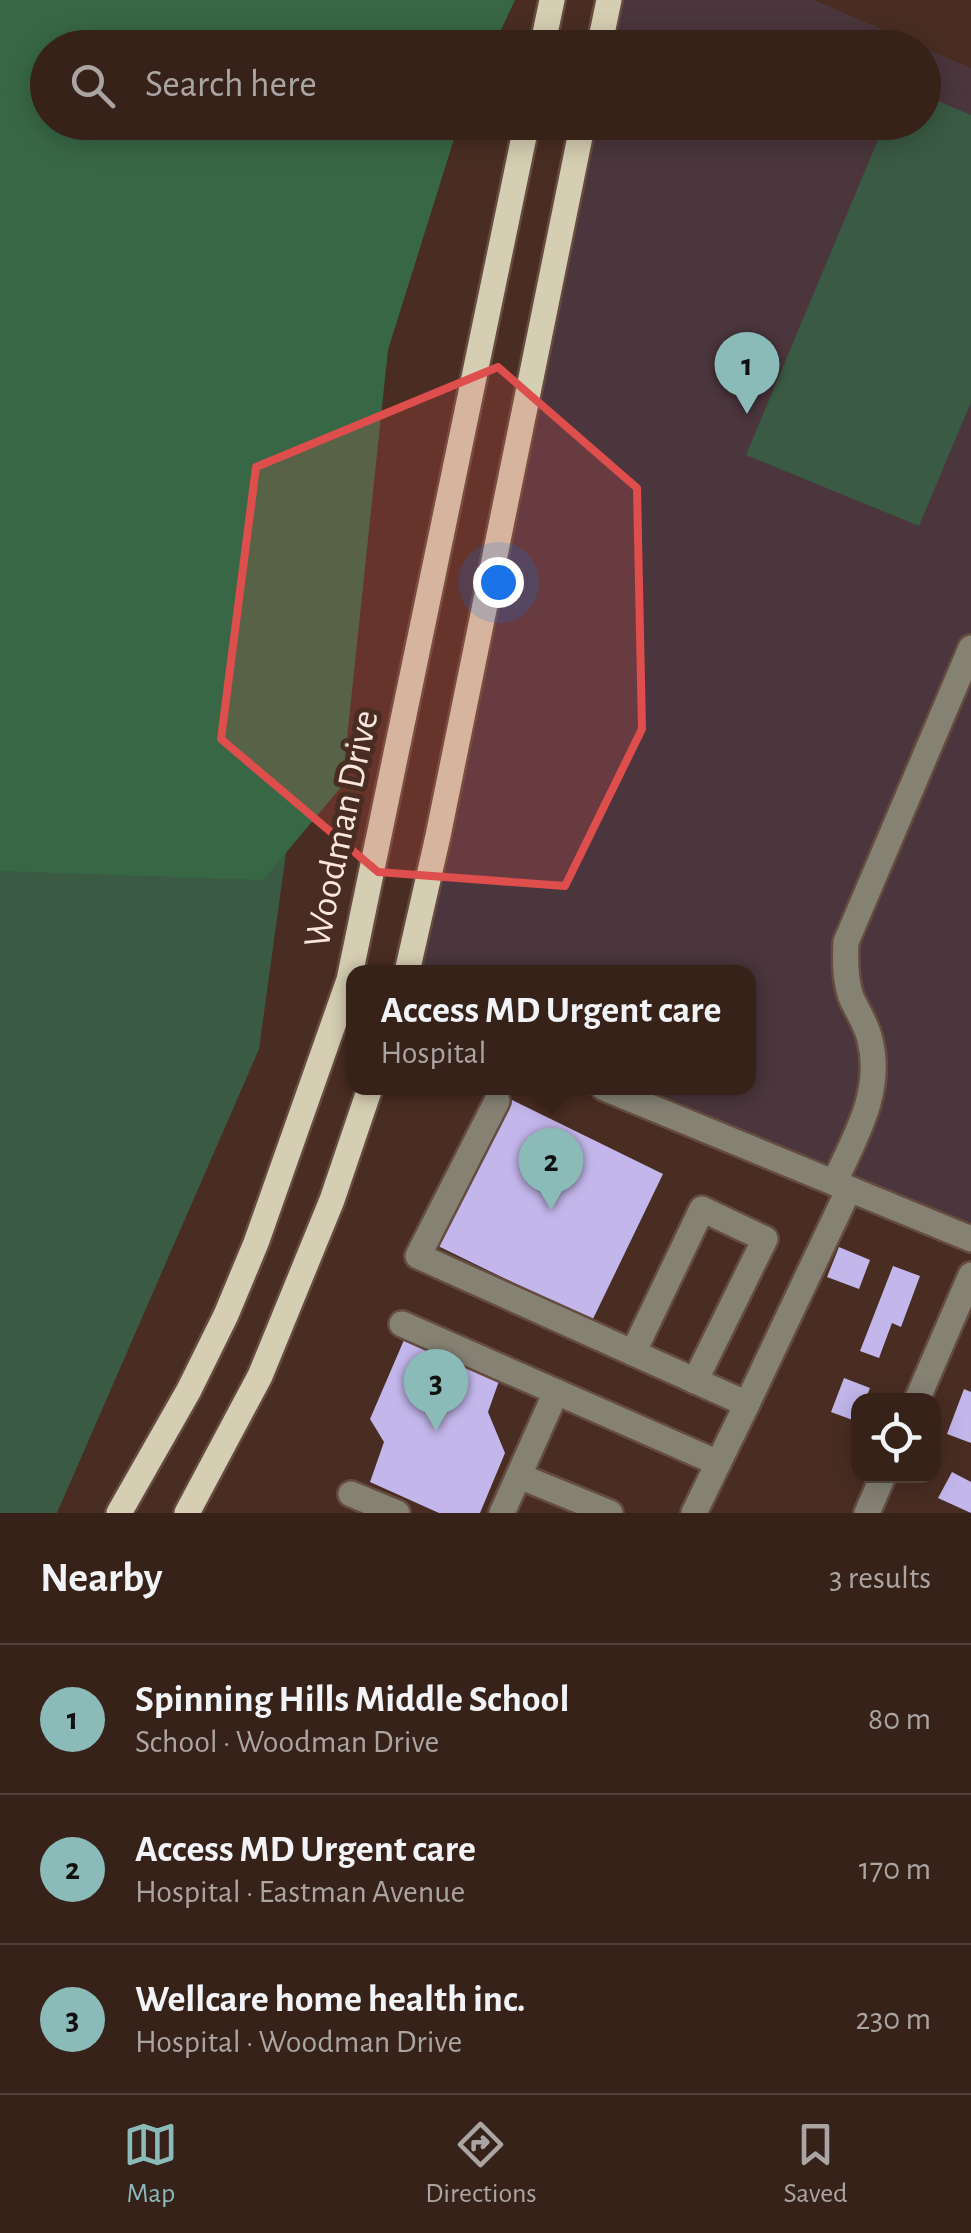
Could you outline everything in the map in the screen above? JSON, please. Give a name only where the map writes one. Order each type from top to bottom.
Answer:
[{"type":"main road","points":[[546,30],[552,0]]},
{"type":"main road","points":[[603,30],[609,0]]},
{"type":"main road","name":"Woodman Drive","points":[[354,965],[522,140]]},
{"type":"main road","points":[[409,965],[579,140]]},
{"type":"main road","name":"Woodman Drive","points":[[118,1513],[189,1390],[226,1315],[346,995]]},
{"type":"main road","points":[[187,1513],[260,1376],[332,1200],[368,1095]]},
{"type":"street","points":[[694,1513],[747,1404],[842,1186],[869,1104],[874,1072],[870,1038],[850,994],[846,942],[971,648]]},
{"type":"street","points":[[621,1095],[971,1239]]},
{"type":"street","points":[[497,1101],[418,1256],[747,1404]]},
{"type":"street","points":[[633,1353],[702,1209],[765,1239],[696,1381]]},
{"type":"street","points":[[920,1393],[971,1275]]},
{"type":"street","points":[[402,1324],[718,1463]]},
{"type":"street","points":[[502,1513],[556,1392]]},
{"type":"street","points":[[519,1476],[610,1513]]},
{"type":"street","points":[[868,1513],[881,1483]]},
{"type":"street","points":[[351,1494],[397,1513]]},
{"type":"highlighted area","points":[[498,367],[637,488],[642,729],[565,886],[378,872],[221,739],[256,467]]},
{"type":"shaded area","points":[[609,0],[814,0],[884,30],[603,30]]},
{"type":"shaded area","points":[[941,55],[971,68],[971,1239],[621,1095],[756,1095],[756,965],[408,965],[579,140],[941,140]]},
{"type":"green space","points":[[0,0],[30,30],[30,140],[131,140],[377,193],[259,1049],[57,1513],[0,1513]]},
{"type":"green space","points":[[0,0],[515,0],[501,30],[30,30],[30,140],[454,140],[388,350],[342,786],[263,880],[0,871]]},
{"type":"green space","points":[[941,102],[971,115],[971,402],[919,526],[746,455],[878,140],[941,140]]},
{"type":"building","points":[[510,1099],[663,1174],[592,1321],[438,1246]]},
{"type":"building","points":[[839,1247],[870,1260],[859,1289],[827,1277]]},
{"type":"building","points":[[893,1266],[920,1276],[901,1327],[892,1323],[879,1358],[860,1351]]},
{"type":"building","points":[[404,1340],[499,1381],[488,1412],[505,1453],[480,1513],[439,1513],[370,1482],[384,1442],[370,1419]]},
{"type":"building","points":[[844,1378],[870,1388],[868,1393],[851,1393],[851,1419],[831,1412]]},
{"type":"building","points":[[964,1389],[971,1392],[971,1443],[947,1434]]},
{"type":"building","points":[[952,1472],[971,1482],[971,1513],[938,1498]]},
{"type":"place","name":"Spinning Hills Middle School","points":[[747,414]]},
{"type":"place","name":"Access MD Urgent care","points":[[551,1210]]},
{"type":"place","name":"Wellcare home health inc.","points":[[436,1431]]}]
